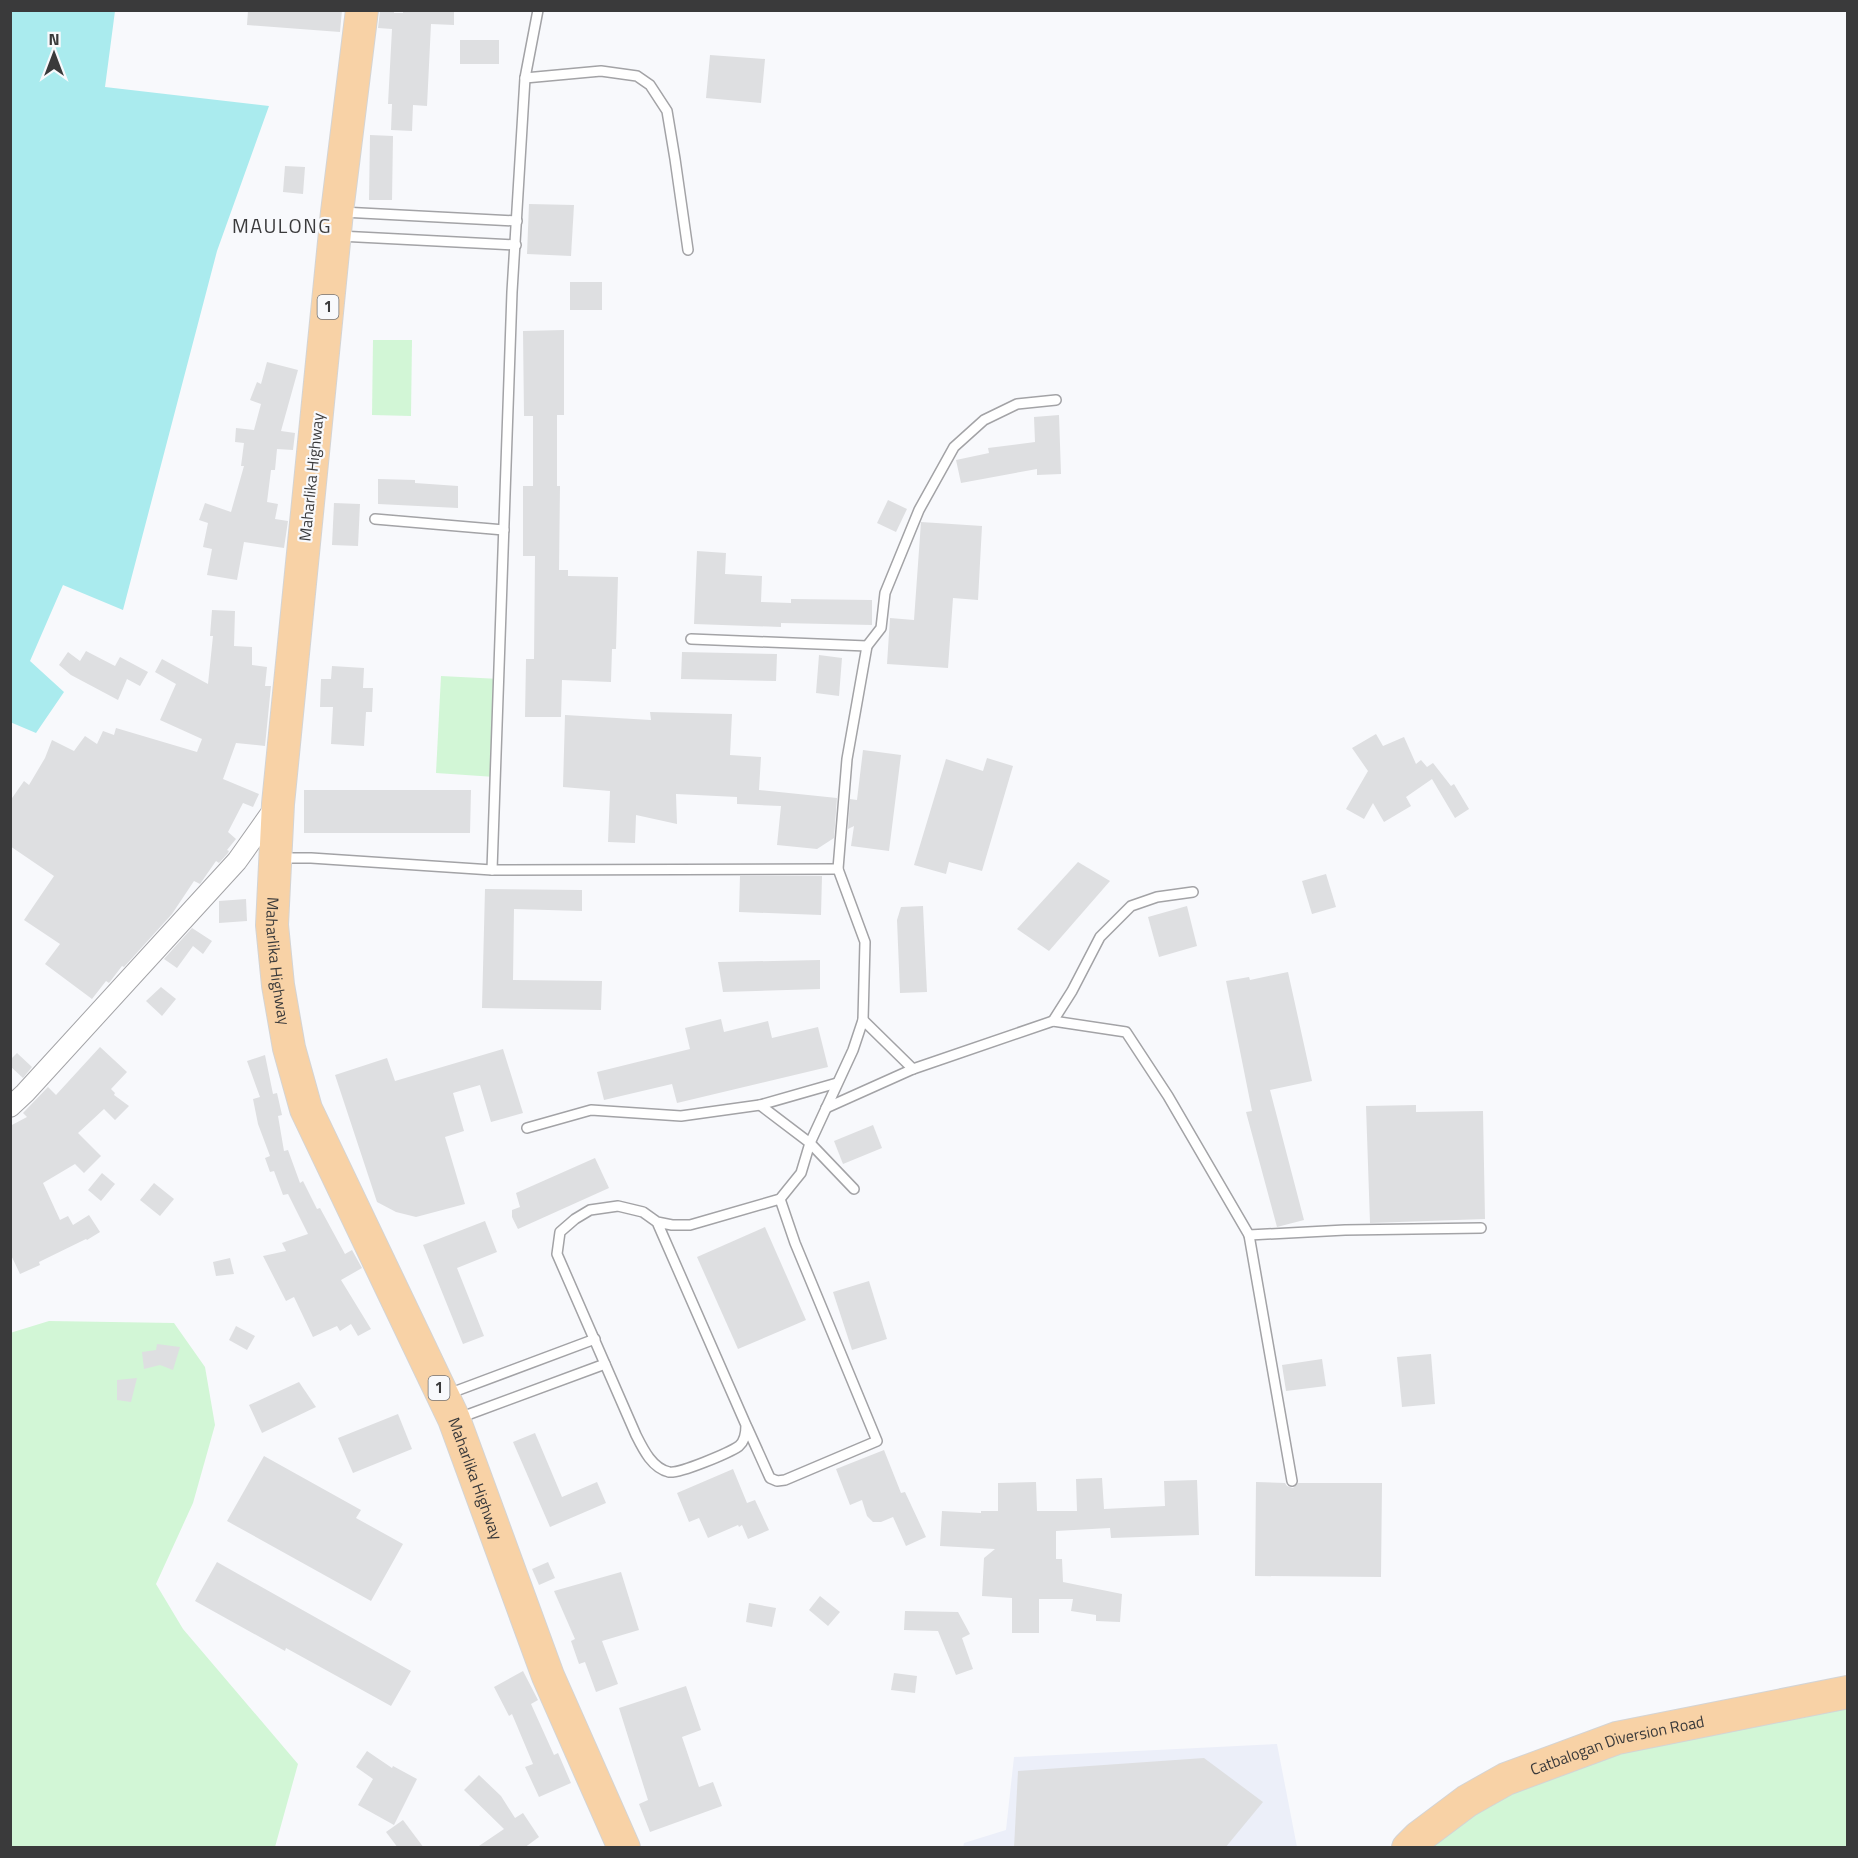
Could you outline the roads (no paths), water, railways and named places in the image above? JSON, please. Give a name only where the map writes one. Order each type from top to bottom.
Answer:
[{"type":"highway","name":"Maharlika Highway","points":[[362,10],[337,224],[278,804],[272,925],[278,985],[289,1048],[306,1108],[449,1408],[548,1676],[624,1848]]},
{"type":"highway","name":"Catbalogan Diversion Road","points":[[1408,1848],[1467,1801],[1506,1779],[1617,1738],[1848,1692]]},
{"type":"street","points":[[10,1107],[25,1094],[237,861],[278,804]]},
{"type":"street","points":[[237,861],[248,859],[275,867]]},
{"type":"lane","points":[[492,870],[517,221],[525,78],[538,10]]},
{"type":"lane","points":[[525,78],[601,71],[637,76],[650,85],[667,111],[688,250]]},
{"type":"lane","points":[[337,224],[517,221]]},
{"type":"lane","points":[[337,224],[516,244]]},
{"type":"lane","points":[[746,1425],[746,1436],[741,1445],[688,1469],[670,1473],[656,1466],[646,1453],[557,1254],[560,1232],[590,1210],[618,1206],[643,1212],[657,1222],[672,1226],[690,1224],[780,1199],[801,1173],[810,1143],[854,1050],[863,1020],[865,942],[838,869],[847,759],[867,646],[880,628],[885,593],[919,510],[954,447],[984,420],[1017,404],[1056,400]]},
{"type":"lane","points":[[375,519],[504,530]]},
{"type":"lane","points":[[692,639],[867,646]]},
{"type":"lane","points":[[275,867],[323,859],[492,870],[838,869]]},
{"type":"lane","points":[[1053,1021],[1072,991],[1100,937],[1131,906],[1157,897],[1193,892]]},
{"type":"lane","points":[[863,1020],[913,1069]]},
{"type":"lane","points":[[826,1108],[913,1069],[1053,1021],[1126,1032],[1168,1096],[1248,1235],[1292,1481]]},
{"type":"lane","points":[[527,1128],[591,1110],[681,1116],[760,1105],[837,1083]]},
{"type":"lane","points":[[760,1105],[810,1143],[854,1189]]},
{"type":"lane","points":[[657,1222],[770,1478],[777,1481],[785,1480],[877,1441],[795,1243],[780,1199]]},
{"type":"lane","points":[[1248,1235],[1345,1230],[1481,1228]]},
{"type":"lane","points":[[449,1408],[595,1339]]},
{"type":"lane","points":[[449,1408],[605,1364]]},
{"type":"water","points":[[10,11],[115,11],[105,87],[269,106],[217,251],[123,610],[63,585],[30,661],[64,692],[36,733],[10,722]]},
{"type":"district","name":"MAULONG","points":[[282,226]]}]
